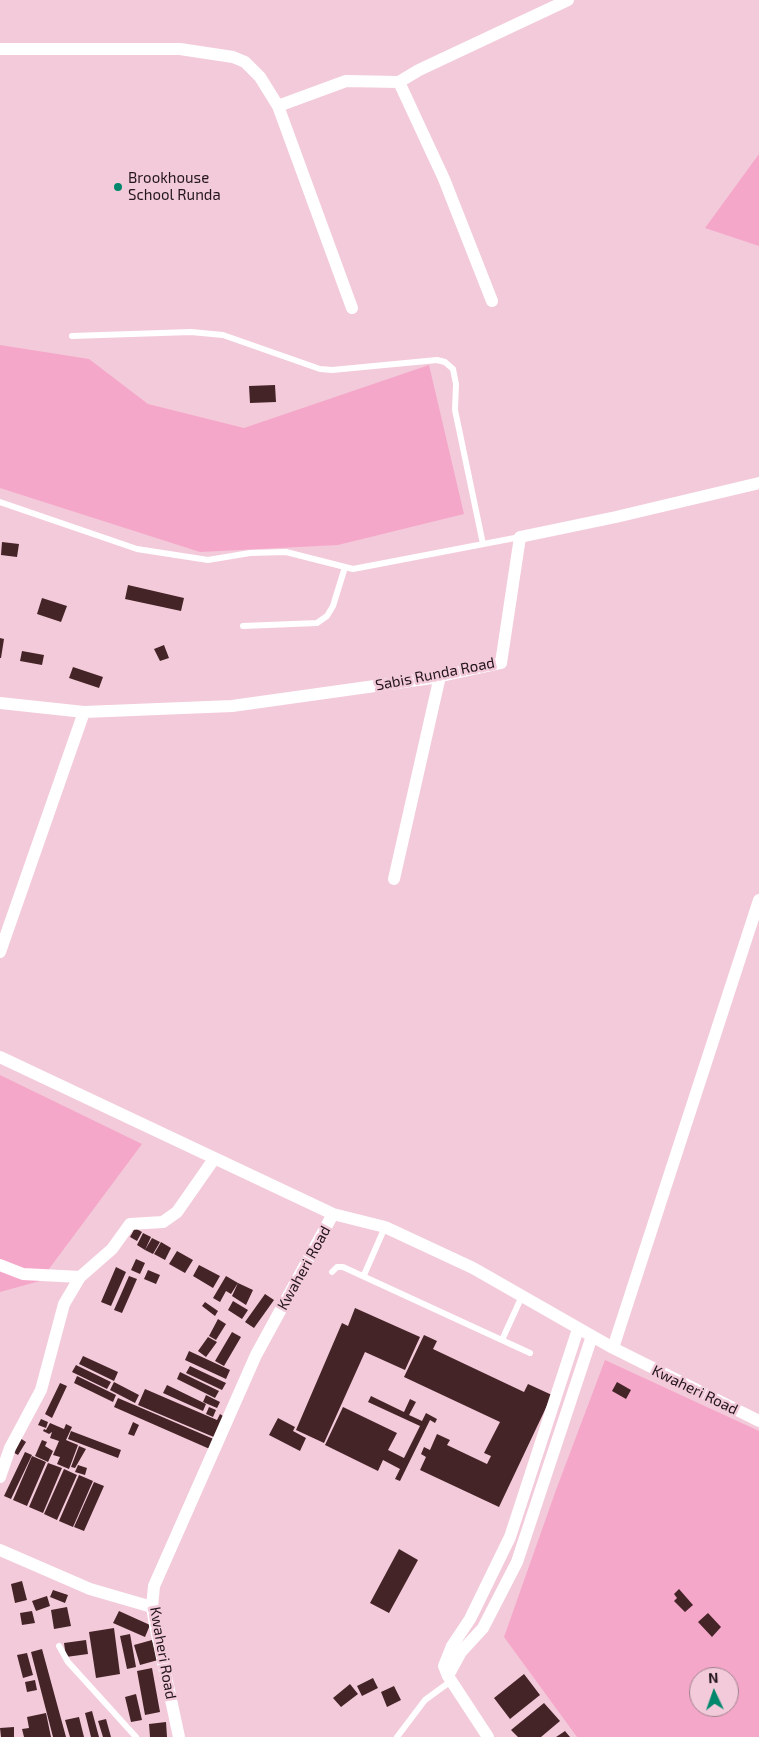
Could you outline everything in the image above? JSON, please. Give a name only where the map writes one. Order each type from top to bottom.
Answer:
[{"type":"street","points":[[278,106],[346,81],[399,82],[419,70],[568,0]]},
{"type":"street","points":[[0,49],[180,49],[233,57],[245,62],[260,77],[278,106],[352,308]]},
{"type":"street","points":[[399,82],[444,179],[492,301]]},
{"type":"street","points":[[520,537],[597,522],[759,483]]},
{"type":"street","name":"Sabis Runda Road","points":[[0,703],[84,712],[232,706],[440,676],[501,662],[520,537]]},
{"type":"street","points":[[394,879],[440,676]]},
{"type":"street","points":[[0,952],[84,712]]},
{"type":"street","points":[[613,1348],[759,900]]},
{"type":"street","points":[[0,1057],[333,1214]]},
{"type":"street","points":[[0,1477],[10,1448],[40,1390],[64,1304],[80,1277],[112,1249],[130,1224],[162,1222],[178,1212],[214,1159]]},
{"type":"street","name":"Kwaheri Road","points":[[179,1737],[160,1656],[152,1607],[154,1586],[256,1355],[333,1214],[385,1227],[473,1268],[613,1348],[759,1421]]},
{"type":"street","points":[[0,1265],[23,1274],[80,1277]]},
{"type":"street","points":[[488,1737],[450,1679],[444,1666],[452,1646],[470,1620],[501,1556],[578,1329]]},
{"type":"street","points":[[450,1679],[461,1652],[483,1628],[517,1562],[592,1336]]},
{"type":"street","points":[[0,1550],[90,1588],[152,1607]]},
{"type":"street","points":[[501,1556],[517,1562]]},
{"type":"lane","points":[[72,336],[191,332],[223,335],[320,369],[332,370],[437,360],[444,362],[453,369],[456,384],[455,410],[483,544]]},
{"type":"lane","points":[[0,502],[137,549],[208,560],[250,553],[286,552],[353,569],[520,537]]},
{"type":"lane","points":[[243,626],[317,623],[327,616],[333,606],[345,567]]},
{"type":"lane","points":[[364,1275],[385,1227]]},
{"type":"lane","points":[[332,1272],[337,1267],[343,1266],[530,1353]]},
{"type":"lane","points":[[502,1340],[522,1296]]},
{"type":"lane","points":[[58,1646],[68,1662],[136,1737]]},
{"type":"lane","points":[[397,1737],[425,1700],[450,1679]]},
{"type":"shaded area","points":[[759,154],[759,246],[705,228]]},
{"type":"shaded area","points":[[0,345],[89,359],[148,404],[244,428],[429,365],[464,514],[338,545],[200,552],[0,488]]},
{"type":"shaded area","points":[[0,1075],[142,1144],[40,1281],[0,1292]]},
{"type":"shaded area","points":[[605,1360],[759,1431],[759,1737],[577,1737],[504,1637],[556,1490]]},
{"type":"building","points":[[275,385],[276,402],[250,403],[249,386]]},
{"type":"building","points":[[2,542],[19,544],[17,557],[1,555]]},
{"type":"building","points":[[128,585],[184,598],[181,611],[125,599]]},
{"type":"building","points":[[42,598],[67,606],[61,622],[37,614]]},
{"type":"building","points":[[0,638],[4,639],[1,658],[0,658]]},
{"type":"building","points":[[164,645],[169,658],[160,661],[154,649]]},
{"type":"building","points":[[22,651],[44,655],[42,665],[20,661]]},
{"type":"building","points":[[73,667],[103,677],[99,688],[69,678]]},
{"type":"building","points":[[135,1228],[142,1232],[137,1241],[130,1237]]},
{"type":"building","points":[[143,1233],[151,1237],[145,1250],[137,1245]]},
{"type":"building","points":[[152,1238],[160,1242],[153,1254],[145,1250]]},
{"type":"building","points":[[161,1242],[171,1248],[165,1260],[154,1254]]},
{"type":"building","points":[[177,1251],[193,1260],[185,1273],[169,1264]]},
{"type":"building","points":[[136,1259],[145,1263],[140,1274],[131,1270]]},
{"type":"building","points":[[199,1265],[220,1276],[213,1288],[193,1276]]},
{"type":"building","points":[[116,1267],[126,1272],[111,1306],[101,1302]]},
{"type":"building","points":[[148,1270],[160,1275],[156,1284],[144,1279]]},
{"type":"building","points":[[129,1276],[137,1279],[122,1313],[114,1310]]},
{"type":"building","points":[[226,1276],[238,1283],[231,1294],[226,1291],[220,1302],[213,1298]]},
{"type":"building","points":[[238,1283],[253,1290],[246,1305],[232,1296]]},
{"type":"building","points":[[265,1294],[274,1300],[254,1328],[245,1322]]},
{"type":"building","points":[[233,1301],[248,1310],[242,1319],[228,1310]]},
{"type":"building","points":[[205,1302],[218,1311],[215,1316],[202,1306]]},
{"type":"building","points":[[355,1308],[420,1337],[405,1370],[365,1352],[324,1443],[296,1430],[342,1323],[348,1326]]},
{"type":"building","points":[[218,1319],[226,1324],[216,1340],[209,1336]]},
{"type":"building","points":[[232,1332],[241,1337],[224,1366],[215,1361]]},
{"type":"building","points":[[424,1335],[437,1341],[433,1349],[524,1392],[528,1384],[552,1395],[499,1507],[420,1470],[426,1457],[421,1454],[424,1447],[430,1450],[437,1434],[450,1440],[447,1445],[487,1464],[491,1456],[484,1453],[500,1422],[404,1377]]},
{"type":"building","points":[[208,1337],[217,1342],[206,1357],[198,1351]]},
{"type":"building","points":[[189,1351],[230,1370],[226,1379],[185,1360]]},
{"type":"building","points":[[83,1356],[118,1372],[114,1381],[79,1364]]},
{"type":"building","points":[[76,1365],[111,1382],[107,1389],[72,1372]]},
{"type":"building","points":[[190,1366],[226,1383],[222,1390],[186,1373]]},
{"type":"building","points":[[180,1372],[219,1391],[215,1398],[177,1379]]},
{"type":"building","points":[[77,1376],[116,1395],[113,1402],[74,1383]]},
{"type":"building","points":[[114,1382],[139,1395],[135,1403],[110,1390]]},
{"type":"building","points":[[617,1382],[631,1390],[626,1399],[612,1391]]},
{"type":"building","points":[[60,1383],[67,1386],[52,1418],[45,1414]]},
{"type":"building","points":[[167,1385],[206,1404],[203,1411],[163,1393]]},
{"type":"building","points":[[145,1389],[217,1420],[220,1414],[226,1418],[216,1438],[138,1405]]},
{"type":"building","points":[[206,1395],[220,1402],[217,1408],[203,1402]]},
{"type":"building","points":[[371,1396],[404,1412],[410,1399],[416,1402],[409,1415],[422,1421],[426,1413],[437,1419],[435,1423],[430,1420],[400,1481],[395,1479],[400,1469],[383,1460],[378,1471],[325,1445],[343,1407],[397,1433],[388,1450],[404,1458],[420,1426],[368,1402]]},
{"type":"building","points":[[118,1398],[216,1440],[212,1450],[114,1407]]},
{"type":"building","points":[[209,1407],[216,1410],[213,1417],[206,1414]]},
{"type":"building","points":[[278,1418],[295,1427],[293,1431],[306,1438],[300,1451],[269,1435]]},
{"type":"building","points":[[41,1419],[48,1422],[46,1428],[38,1425]]},
{"type":"building","points":[[133,1422],[139,1425],[134,1436],[128,1434]]},
{"type":"building","points":[[50,1423],[64,1429],[66,1424],[72,1427],[66,1440],[78,1445],[69,1469],[57,1464],[60,1457],[53,1455],[59,1441],[50,1438],[52,1432],[49,1434],[43,1431],[44,1429],[46,1430]]},
{"type":"building","points":[[71,1431],[121,1450],[118,1458],[68,1439]]},
{"type":"building","points":[[20,1438],[26,1442],[18,1455],[11,1451]]},
{"type":"building","points":[[42,1440],[47,1442],[45,1446],[53,1451],[48,1462],[35,1456]]},
{"type":"building","points":[[79,1446],[86,1449],[75,1468],[71,1467]]},
{"type":"building","points":[[25,1452],[32,1455],[11,1499],[4,1496]]},
{"type":"building","points":[[32,1456],[46,1462],[27,1506],[13,1500]]},
{"type":"building","points":[[48,1463],[62,1468],[43,1513],[29,1507]]},
{"type":"building","points":[[78,1465],[87,1468],[85,1475],[75,1472]]},
{"type":"building","points":[[64,1469],[77,1475],[57,1520],[44,1514]]},
{"type":"building","points":[[79,1475],[93,1481],[73,1527],[59,1521]]},
{"type":"building","points":[[94,1482],[104,1486],[84,1531],[74,1527]]},
{"type":"building","points":[[399,1549],[418,1560],[389,1613],[370,1603]]},
{"type":"building","points":[[22,1581],[27,1600],[15,1603],[11,1584]]},
{"type":"building","points":[[679,1589],[693,1605],[685,1612],[674,1601],[677,1598],[674,1594]]},
{"type":"building","points":[[53,1590],[68,1595],[65,1603],[50,1597]]},
{"type":"building","points":[[47,1596],[50,1606],[36,1611],[32,1601]]},
{"type":"building","points":[[67,1607],[71,1626],[54,1629],[51,1610]]},
{"type":"building","points":[[32,1611],[35,1623],[22,1625],[20,1613]]},
{"type":"building","points":[[119,1611],[150,1625],[145,1637],[113,1623]]},
{"type":"building","points":[[708,1613],[721,1627],[712,1637],[698,1622]]},
{"type":"building","points":[[114,1628],[120,1674],[96,1678],[89,1632]]},
{"type":"building","points":[[130,1634],[136,1667],[127,1669],[120,1636]]},
{"type":"building","points":[[86,1640],[88,1654],[66,1657],[64,1643]]},
{"type":"building","points":[[152,1640],[158,1660],[140,1665],[134,1645]]},
{"type":"building","points":[[42,1649],[66,1737],[53,1737],[31,1652]]},
{"type":"building","points":[[27,1653],[33,1675],[23,1678],[17,1655]]},
{"type":"building","points":[[152,1668],[160,1712],[145,1715],[137,1671]]},
{"type":"building","points":[[524,1674],[540,1695],[510,1719],[494,1698]]},
{"type":"building","points":[[373,1678],[378,1688],[362,1696],[357,1686]]},
{"type":"building","points":[[35,1680],[37,1690],[27,1692],[25,1682]]},
{"type":"building","points":[[350,1684],[358,1694],[341,1707],[333,1698]]},
{"type":"building","points":[[394,1686],[401,1700],[387,1707],[381,1692]]},
{"type":"building","points":[[136,1694],[142,1720],[131,1722],[125,1697]]},
{"type":"building","points":[[544,1703],[560,1721],[541,1737],[518,1737],[511,1730]]},
{"type":"building","points":[[92,1711],[99,1737],[91,1737],[85,1713]]},
{"type":"building","points":[[46,1713],[51,1737],[24,1737],[22,1729],[29,1728],[27,1717]]},
{"type":"building","points":[[79,1717],[84,1737],[70,1737],[65,1720]]},
{"type":"building","points":[[106,1719],[111,1737],[103,1737],[98,1721]]},
{"type":"building","points":[[166,1722],[167,1737],[150,1737],[149,1724]]},
{"type":"building","points":[[14,1727],[14,1737],[1,1737],[0,1728]]},
{"type":"building","points":[[565,1731],[570,1737],[556,1737]]},
{"type":"place","name":"Brookhouse School Runda","points":[[118,187]]}]
